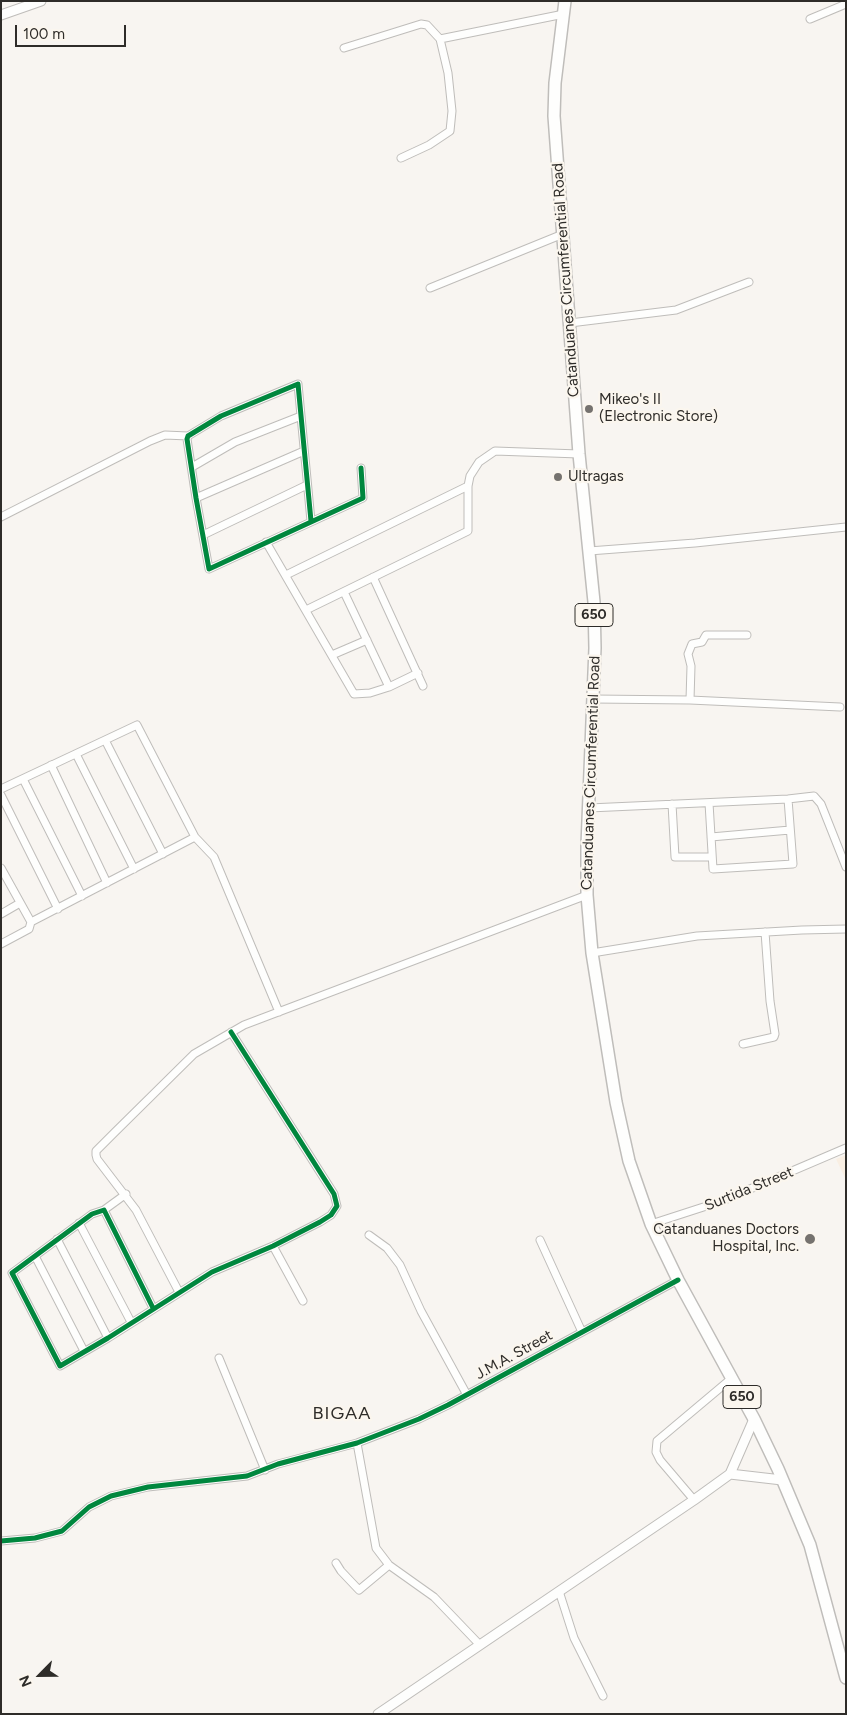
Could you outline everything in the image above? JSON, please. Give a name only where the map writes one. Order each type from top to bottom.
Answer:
[{"type":"main road","name":"Catanduanes Circumferential Road","points":[[566,1],[555,82],[554,116],[579,454],[594,602],[595,648],[586,862],[587,895],[592,953],[624,1145],[651,1224],[678,1280],[754,1419],[810,1545],[846,1678]]},
{"type":"street","points":[[1,15],[25,4],[41,1]]},
{"type":"street","points":[[810,19],[846,4]]},
{"type":"street","points":[[440,39],[564,14]]},
{"type":"street","points":[[344,48],[420,24],[427,25],[440,39],[449,82],[452,111],[450,132],[429,145],[401,158]]},
{"type":"street","points":[[430,288],[564,234]]},
{"type":"street","points":[[570,323],[676,310],[749,282]]},
{"type":"street","points":[[1,517],[150,442],[166,435],[188,436],[222,416],[298,384],[311,521]]},
{"type":"street","points":[[192,467],[235,442],[302,416]]},
{"type":"street","points":[[188,436],[196,498],[209,569],[363,498],[361,468]]},
{"type":"street","points":[[196,498],[304,450]]},
{"type":"street","points":[[306,610],[468,531],[468,486],[470,476],[479,462],[495,451],[579,454]]},
{"type":"street","points":[[203,535],[307,486]]},
{"type":"street","points":[[286,575],[468,486]]},
{"type":"street","points":[[589,551],[695,543],[846,527]]},
{"type":"street","points":[[266,542],[354,694],[370,693],[389,687],[418,673]]},
{"type":"street","points":[[373,577],[423,686]]},
{"type":"street","points":[[344,592],[389,687]]},
{"type":"street","points":[[690,700],[691,666],[688,654],[692,644],[702,642],[706,635],[748,636]]},
{"type":"street","points":[[332,656],[367,640]]},
{"type":"street","points":[[593,699],[690,700],[840,707]]},
{"type":"street","points":[[1,789],[137,725],[195,837],[214,857],[280,1012]]},
{"type":"street","points":[[105,740],[163,854]]},
{"type":"street","points":[[76,754],[134,869]]},
{"type":"street","points":[[51,765],[107,883]]},
{"type":"street","points":[[23,779],[82,896]]},
{"type":"street","points":[[1,795],[58,909]]},
{"type":"street","points":[[589,808],[788,799],[814,796],[821,804],[846,867]]},
{"type":"street","points":[[709,803],[713,869],[793,864],[788,799]]},
{"type":"street","points":[[672,804],[675,857],[712,857]]},
{"type":"street","points":[[711,836],[790,830]]},
{"type":"street","points":[[31,922],[195,837]]},
{"type":"street","points":[[1,868],[4,880],[31,922],[29,929],[1,944]]},
{"type":"street","points":[[179,1292],[136,1210],[126,1194],[97,1159],[96,1151],[194,1054],[244,1025],[587,895]]},
{"type":"street","points":[[1,914],[20,903]]},
{"type":"street","points":[[592,953],[697,936],[846,929]]},
{"type":"street","points":[[743,1044],[774,1037],[775,1034],[770,1001],[765,932]]},
{"type":"street","points":[[126,1194],[104,1210],[92,1214],[79,1223],[12,1273],[60,1366],[212,1272],[274,1246],[320,1222],[331,1214],[336,1206],[334,1194],[231,1032]]},
{"type":"street","name":"Surtida Street","points":[[651,1224],[722,1202],[846,1148]]},
{"type":"street","points":[[104,1210],[153,1308]]},
{"type":"street","points":[[79,1223],[131,1322]]},
{"type":"street","points":[[369,1235],[387,1248],[400,1265],[421,1311],[467,1395]]},
{"type":"street","points":[[57,1239],[108,1338]]},
{"type":"street","points":[[540,1240],[582,1332]]},
{"type":"street","points":[[274,1246],[303,1301]]},
{"type":"street","points":[[35,1256],[84,1352]]},
{"type":"street","name":"J.M.A. Street","points":[[1,1541],[35,1538],[62,1531],[88,1507],[111,1496],[148,1487],[247,1476],[278,1464],[357,1443],[419,1419],[467,1395],[678,1280]]},
{"type":"street","points":[[219,1358],[265,1470]]},
{"type":"street","points":[[694,1500],[660,1460],[656,1452],[657,1441],[732,1378]]},
{"type":"street","points":[[378,1714],[730,1474],[754,1419]]},
{"type":"street","points":[[357,1443],[376,1548],[389,1565],[434,1597],[479,1644]]},
{"type":"street","points":[[730,1474],[782,1480]]},
{"type":"street","points":[[336,1563],[341,1572],[359,1590],[389,1565]]},
{"type":"street","points":[[559,1590],[574,1638],[603,1696]]},
{"type":"shaded area","points":[[846,1155],[846,1180],[836,1159]]},
{"type":"cycle path","points":[[311,521],[298,384],[221,416],[188,436],[196,498],[209,569],[363,498],[361,468]]},
{"type":"cycle path","points":[[153,1308],[104,1210],[92,1214],[12,1273],[60,1366],[212,1272],[273,1246],[320,1222],[331,1215],[337,1206],[334,1194],[231,1032]]},
{"type":"cycle path","points":[[1,1541],[35,1538],[62,1531],[89,1507],[111,1496],[148,1487],[247,1476],[278,1464],[357,1443],[419,1419],[448,1405],[678,1280]]},
{"type":"place","name":"Mikeo's II (Electronic Store)","points":[[589,409]]},
{"type":"place","name":"Ultragas","points":[[558,477]]},
{"type":"place","name":"Catanduanes Doctors Hospital, Inc.","points":[[810,1239]]},
{"type":"district","name":"BIGAA","points":[[342,1414]]}]
